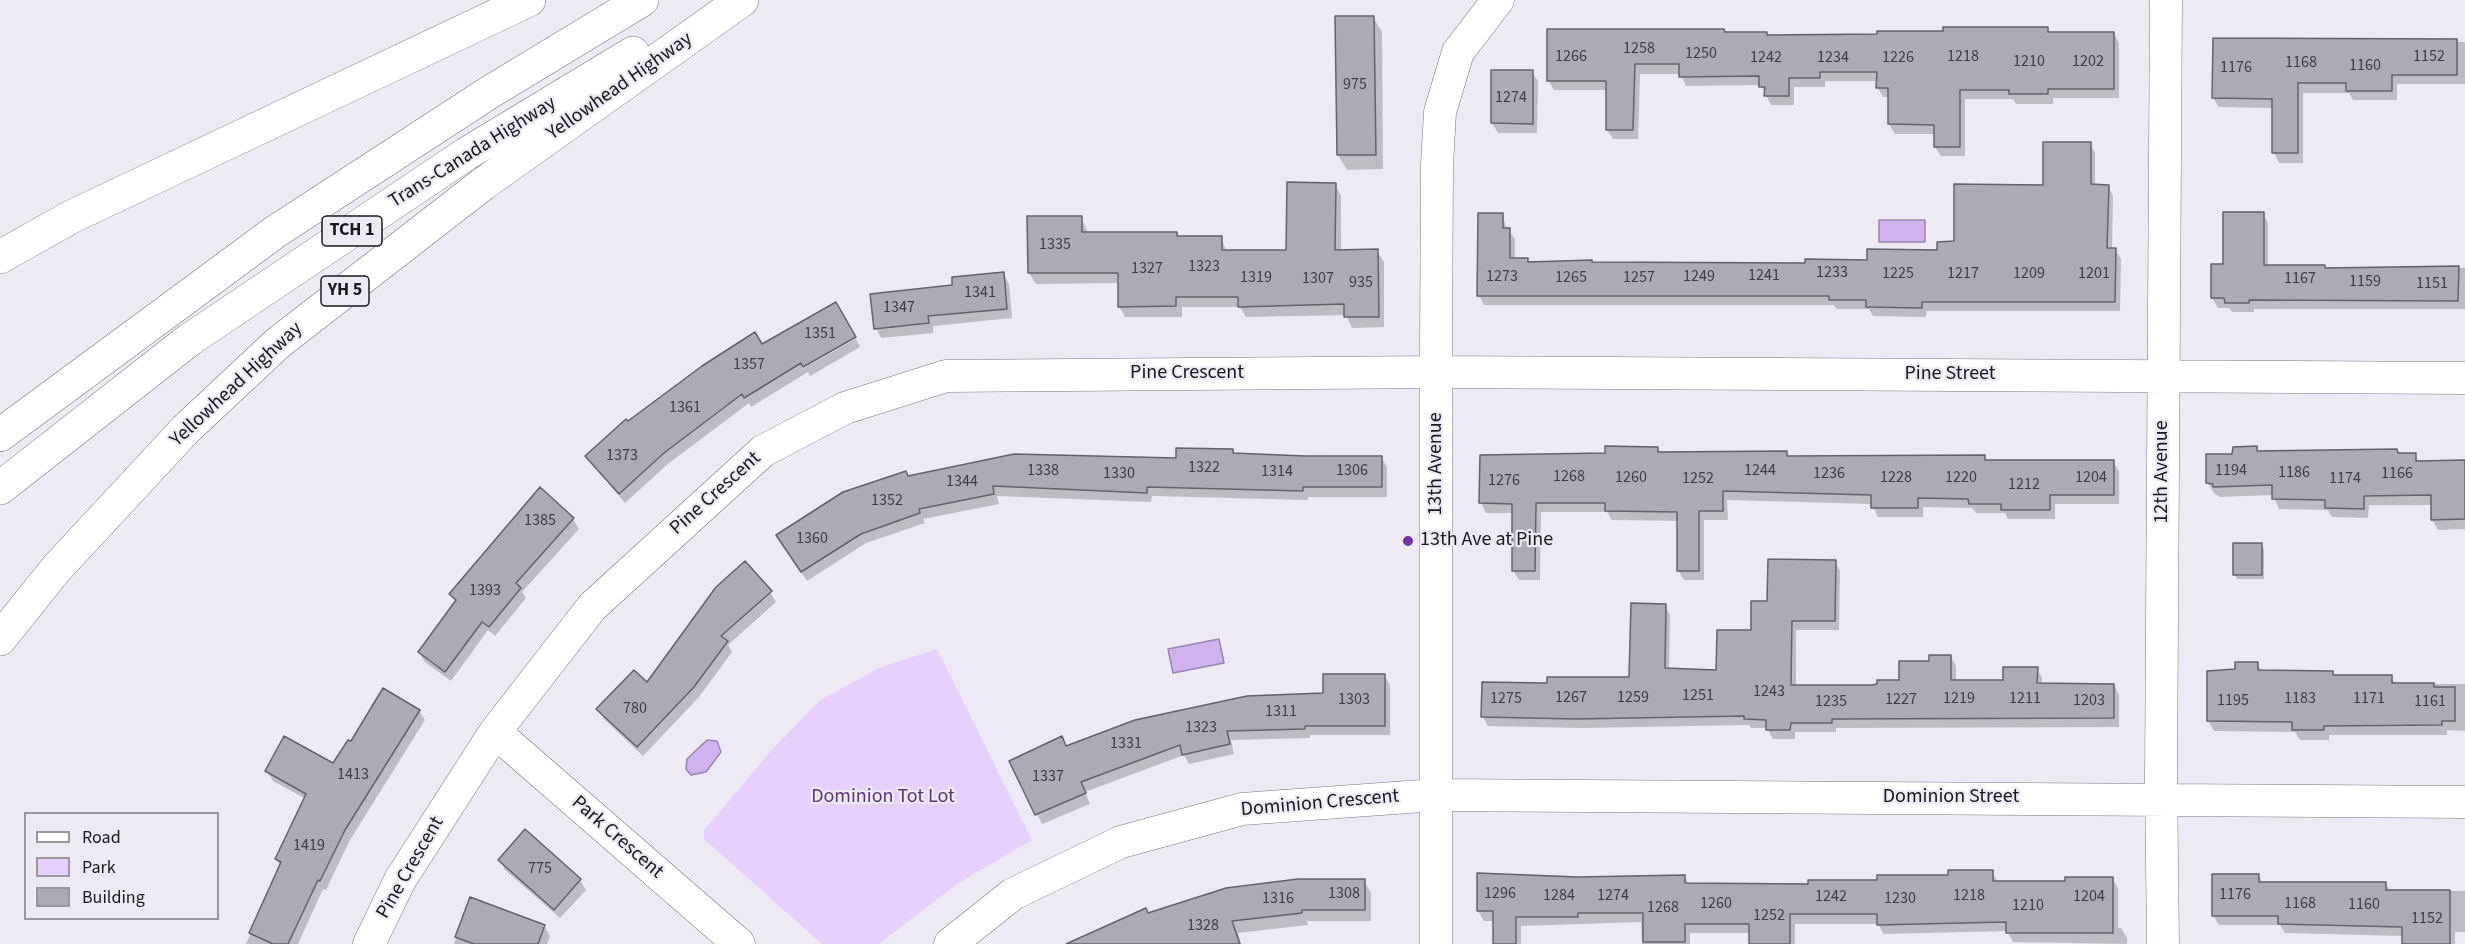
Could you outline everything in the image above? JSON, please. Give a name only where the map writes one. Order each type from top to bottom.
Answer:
[{"type":"highway","points":[[0,257],[71,217],[529,0]]},
{"type":"highway","name":"Trans-Canada Highway","points":[[0,435],[274,231],[490,92],[642,0]]},
{"type":"highway","name":"Trans-Canada Highway","points":[[0,488],[189,340],[466,154],[721,0]]},
{"type":"highway","name":"Yellowhead Highway","points":[[0,639],[56,569],[186,429],[278,343],[483,184],[742,0]]},
{"type":"street","name":"13th Avenue","points":[[1436,944],[1436,372],[1437,165],[1440,112],[1458,52],[1498,0]]},
{"type":"street","name":"12th Avenue","points":[[2163,944],[2161,799],[2166,0]]},
{"type":"street","name":"Pine Street","points":[[1436,372],[2465,378]]},
{"type":"street","name":"Pine Crescent","points":[[369,944],[400,880],[495,732],[592,607],[763,451],[846,408],[946,376],[1436,372]]},
{"type":"street","name":"Park Crescent","points":[[495,732],[739,944]]},
{"type":"street","name":"Dominion Street","points":[[1436,795],[2465,802]]},
{"type":"street","name":"Dominion Crescent","points":[[950,944],[1012,894],[1120,842],[1242,808],[1436,795]]},
{"type":"green space","name":"Dominion Tot Lot","points":[[937,649],[1032,840],[957,884],[879,944],[822,944],[704,839],[704,830],[770,752],[820,700],[879,668]]},
{"type":"shaded area","points":[[1879,220],[1925,220],[1925,242],[1879,242]]},
{"type":"shaded area","points":[[1219,639],[1224,663],[1173,673],[1168,649]]},
{"type":"shaded area","points":[[707,740],[717,741],[721,752],[706,772],[691,775],[686,769],[687,759]]},
{"type":"building","points":[[1335,16],[1374,16],[1376,155],[1337,155]]},
{"type":"building","points":[[1943,27],[2048,27],[2048,32],[2114,32],[2114,89],[2048,89],[2048,94],[2009,94],[2009,90],[1960,90],[1960,147],[1934,147],[1934,125],[1888,124],[1888,88],[1876,88],[1877,72],[1820,72],[1820,78],[1789,78],[1789,96],[1764,96],[1765,87],[1759,87],[1759,76],[1679,77],[1679,64],[1635,64],[1633,130],[1606,130],[1606,81],[1547,81],[1547,29],[1724,29],[1725,32],[1767,32],[1767,35],[1943,31]]},
{"type":"building","points":[[2213,38],[2457,39],[2457,75],[2392,75],[2392,91],[2346,91],[2346,83],[2298,83],[2298,153],[2272,153],[2272,99],[2212,98]]},
{"type":"building","points":[[1491,70],[1533,70],[1533,124],[1491,123]]},
{"type":"building","points":[[2043,142],[2091,142],[2091,184],[2109,185],[2107,248],[2116,248],[2115,302],[1922,302],[1922,308],[1866,307],[1866,300],[1829,300],[1829,296],[1477,296],[1478,213],[1503,213],[1503,228],[1510,228],[1510,258],[1528,258],[1528,262],[1592,260],[1592,262],[1805,263],[1805,259],[1867,260],[1867,249],[1937,250],[1937,242],[1954,241],[1954,184],[2043,185]]},
{"type":"building","points":[[1287,182],[1336,183],[1335,250],[1378,249],[1379,317],[1344,317],[1344,304],[1238,307],[1238,297],[1176,297],[1176,306],[1118,307],[1118,273],[1028,273],[1027,216],[1082,216],[1082,232],[1177,232],[1177,236],[1222,236],[1222,250],[1286,250]]},
{"type":"building","points":[[2223,212],[2264,212],[2264,265],[2325,265],[2325,268],[2459,266],[2458,301],[2249,300],[2249,303],[2225,303],[2224,298],[2211,298],[2211,264],[2223,264]]},
{"type":"building","points":[[1004,272],[1007,309],[928,316],[929,323],[874,329],[870,294],[952,285],[952,277]]},
{"type":"building","points":[[836,302],[856,337],[803,367],[801,363],[744,398],[742,394],[664,453],[619,494],[585,456],[626,419],[628,421],[702,366],[755,332],[762,344]]},
{"type":"building","points":[[1605,446],[1658,447],[1658,452],[1787,451],[1787,456],[1985,455],[1985,460],[2114,460],[2114,495],[2050,495],[2050,510],[2001,510],[2001,504],[1969,504],[1968,499],[1918,498],[1918,508],[1871,508],[1871,495],[1723,491],[1723,511],[1699,511],[1699,571],[1677,571],[1677,512],[1605,511],[1605,503],[1536,503],[1535,571],[1512,571],[1512,504],[1479,503],[1480,455],[1605,453]]},
{"type":"building","points":[[2257,446],[2257,451],[2397,449],[2398,453],[2416,453],[2416,461],[2465,460],[2465,519],[2431,520],[2431,495],[2364,496],[2364,509],[2325,508],[2325,500],[2272,499],[2272,485],[2213,487],[2213,484],[2206,483],[2206,454],[2232,454],[2233,447]]},
{"type":"building","points":[[1176,448],[1233,449],[1233,453],[1304,456],[1382,456],[1382,487],[1303,487],[1303,491],[1147,487],[1147,493],[993,486],[994,494],[919,509],[920,513],[861,534],[801,572],[776,535],[843,492],[906,471],[908,476],[1014,454],[1176,458]]},
{"type":"building","points":[[540,487],[574,518],[516,583],[521,588],[489,627],[482,622],[445,672],[418,652],[456,600],[449,594]]},
{"type":"building","points":[[2233,543],[2262,543],[2262,575],[2233,575]]},
{"type":"building","points":[[1768,559],[1836,560],[1835,621],[1792,621],[1791,685],[1872,685],[1877,684],[1877,680],[1899,680],[1899,661],[1929,661],[1929,655],[1951,655],[1951,680],[2003,680],[2003,667],[2038,667],[2037,683],[2114,684],[2114,718],[1832,719],[1832,723],[1791,723],[1790,730],[1766,730],[1766,720],[1744,719],[1744,716],[1576,719],[1481,717],[1482,682],[1547,683],[1547,677],[1629,677],[1631,603],[1666,604],[1665,668],[1716,670],[1717,630],[1751,630],[1751,601],[1767,601]]},
{"type":"building","points":[[745,561],[772,591],[721,636],[728,641],[694,687],[637,747],[596,709],[634,670],[647,682],[716,587]]},
{"type":"building","points":[[2235,662],[2258,662],[2258,670],[2333,671],[2333,675],[2392,675],[2392,683],[2434,683],[2434,687],[2455,687],[2455,721],[2442,721],[2442,725],[2324,726],[2324,730],[2292,730],[2292,722],[2207,721],[2207,671],[2235,669]]},
{"type":"building","points":[[1323,674],[1385,674],[1385,726],[1305,726],[1305,729],[1227,731],[1230,744],[1182,755],[1180,745],[1081,782],[1086,793],[1035,815],[1009,761],[1062,736],[1066,746],[1135,720],[1247,696],[1323,693]]},
{"type":"building","points":[[383,688],[420,710],[345,830],[288,944],[273,944],[249,933],[281,862],[275,859],[306,794],[265,771],[284,736],[333,763],[348,740],[351,741]]},
{"type":"building","points":[[525,829],[581,879],[554,910],[498,860]]},
{"type":"building","points":[[1948,870],[1993,870],[1993,881],[2065,881],[2065,877],[2113,877],[2113,933],[2006,933],[2006,922],[1877,925],[1877,914],[1790,914],[1790,944],[1749,944],[1749,924],[1685,924],[1685,942],[1643,942],[1643,913],[1578,913],[1578,917],[1516,917],[1516,944],[1493,944],[1493,911],[1477,911],[1477,873],[1578,877],[1685,875],[1685,883],[1808,884],[1808,880],[1877,880],[1877,875],[1948,875]]},
{"type":"building","points":[[2212,874],[2259,874],[2259,882],[2386,882],[2386,890],[2450,890],[2450,944],[2402,944],[2402,927],[2278,924],[2278,916],[2212,916]]},
{"type":"building","points":[[1298,879],[1365,879],[1365,910],[1302,910],[1302,913],[1232,921],[1240,944],[1066,944],[1146,908],[1148,913],[1226,888]]},
{"type":"building","points":[[470,897],[545,925],[538,944],[474,944],[455,937]]},
{"type":"place","name":"13th Ave at Pine","points":[[1408,541]]}]
